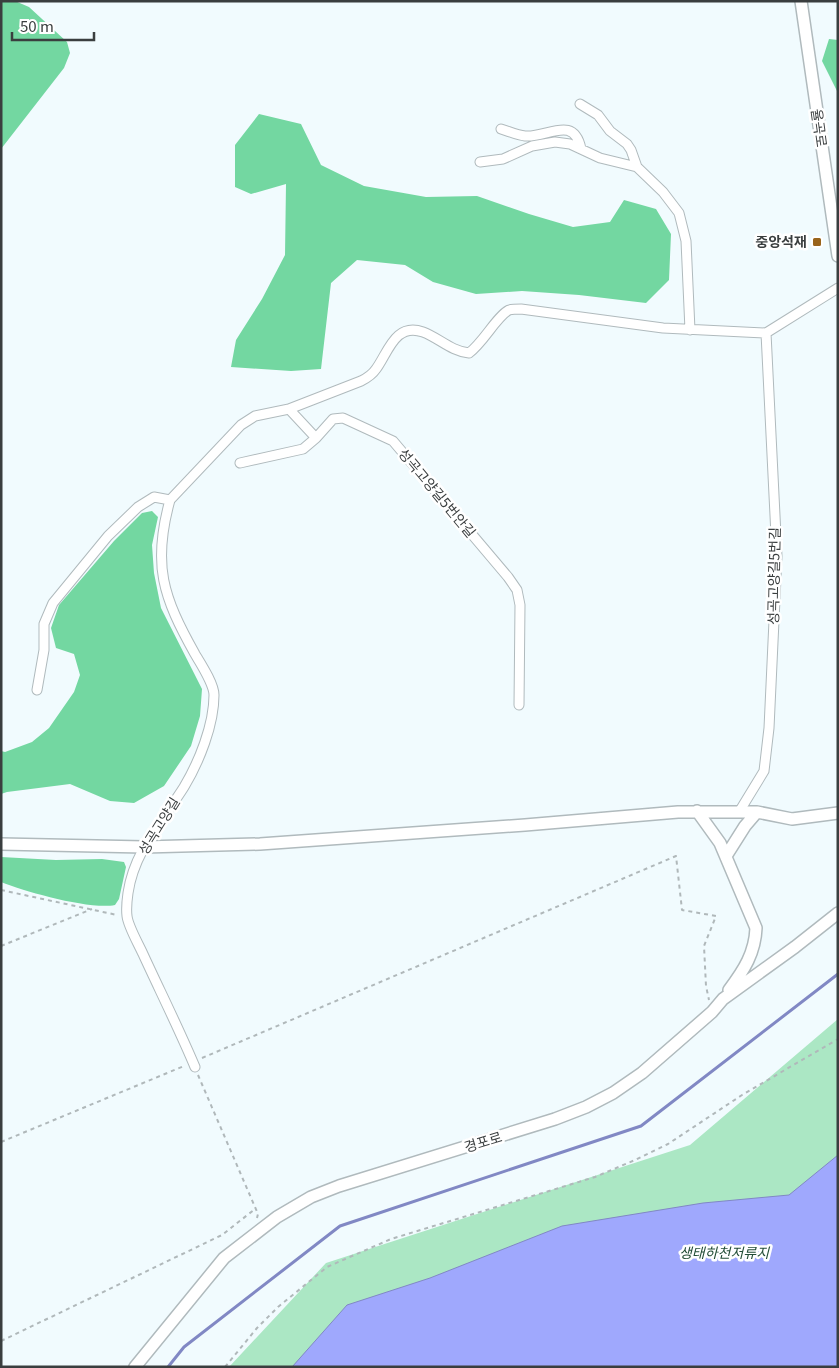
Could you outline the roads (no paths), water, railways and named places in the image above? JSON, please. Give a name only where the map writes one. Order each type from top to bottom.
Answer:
[{"type":"street","name":"율곡로","points":[[801,1],[833,195],[838,256]]},
{"type":"street","points":[[580,104],[598,115],[610,131],[627,144],[637,167],[663,192],[678,213],[686,241],[690,330]]},
{"type":"street","points":[[501,129],[524,136],[554,130],[567,130],[579,138],[581,149]]},
{"type":"street","points":[[480,162],[503,159],[532,146],[555,142],[570,144],[600,158],[637,167]]},
{"type":"street","points":[[37,690],[44,650],[44,624],[53,603],[108,536],[138,507],[154,497],[170,500],[241,425],[255,416],[288,409],[370,376],[392,341],[401,333],[422,331],[459,352],[469,353],[475,349],[504,314],[510,309],[521,309],[664,328],[766,333],[838,288]]},
{"type":"street","name":"성곡고양길5번길","points":[[739,812],[764,771],[769,728],[777,556],[766,333]]},
{"type":"street","points":[[288,409],[316,438]]},
{"type":"street","name":"성곡고양길5번안길","points":[[240,463],[303,449],[333,419],[343,418],[393,441],[517,590],[520,605],[519,704]]},
{"type":"street","name":"성곡고양길","points":[[170,500],[161,546],[161,573],[170,605],[215,693],[211,719],[194,769],[144,847],[137,862],[130,882],[126,917],[194,1065]]},
{"type":"street","points":[[697,812],[720,843],[756,928],[755,942],[750,957],[743,972],[723,999]]},
{"type":"street","points":[[1,844],[144,847],[260,844],[697,812],[757,812],[792,819],[838,813]]},
{"type":"street","points":[[726,856],[745,826],[757,812]]},
{"type":"street","name":"경포로","points":[[135,1367],[224,1258],[277,1216],[318,1194],[555,1120],[613,1093],[642,1073],[712,1012],[723,999],[838,913]]},
{"type":"water","name":"생태하천저류지","points":[[838,1155],[838,1367],[292,1367],[347,1305],[430,1278],[562,1226],[703,1203],[789,1195]]},
{"type":"waterway","points":[[168,1367],[184,1347],[340,1226],[641,1126],[838,974]]},
{"type":"place","name":"중앙석재","points":[[817,242]]}]
